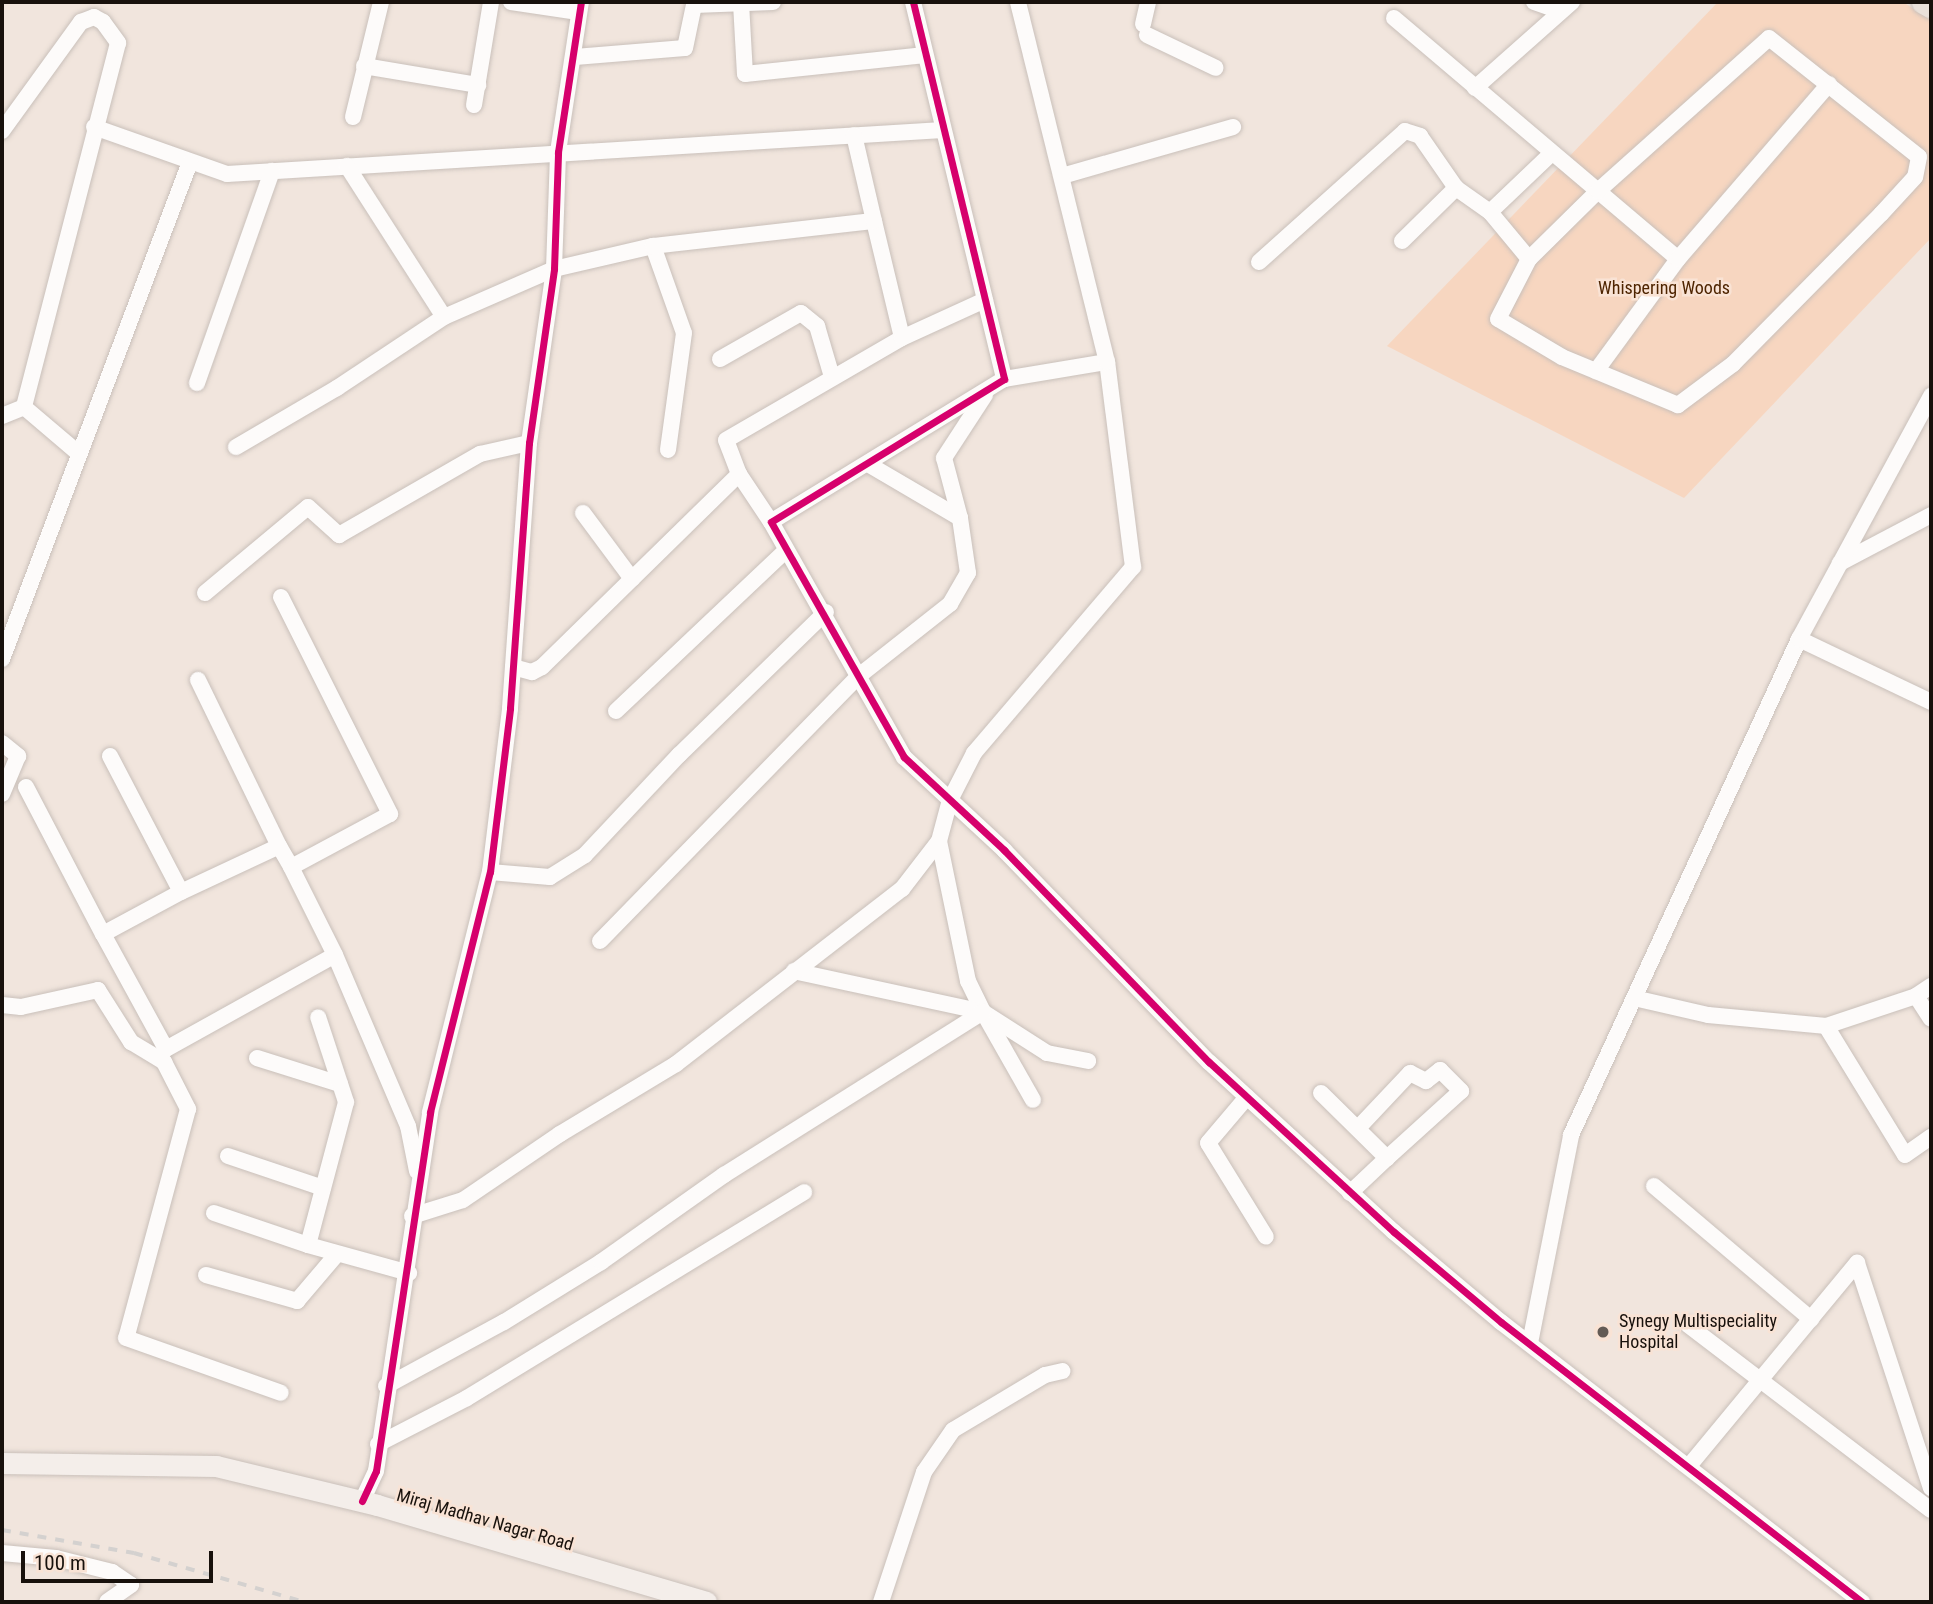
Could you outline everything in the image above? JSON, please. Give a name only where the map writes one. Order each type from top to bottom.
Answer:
[{"type":"main road","points":[[1924,2],[1931,6]]},
{"type":"street","points":[[353,117],[381,2]]},
{"type":"street","points":[[474,105],[492,2]]},
{"type":"street","points":[[362,1501],[376,1471],[387,1386],[409,1273],[412,1216],[430,1112],[460,1002],[464,960],[490,872],[513,667],[529,443],[554,269],[558,152],[575,57],[579,7],[511,2]]},
{"type":"street","points":[[575,57],[685,48],[695,3],[773,2]]},
{"type":"street","points":[[600,941],[860,675],[950,604],[968,573],[960,519],[944,458],[997,384],[985,300],[912,2]]},
{"type":"street","points":[[412,1216],[463,1200],[560,1134],[676,1064],[902,889],[939,841],[950,800],[974,753],[1133,567],[1107,362],[1018,2]]},
{"type":"street","points":[[1148,2],[1145,29],[1216,68]]},
{"type":"street","points":[[1534,2],[1566,6]]},
{"type":"street","points":[[741,3],[745,74],[925,55]]},
{"type":"street","points":[[1475,88],[1566,6]]},
{"type":"street","points":[[2,131],[80,22],[94,17],[118,43],[94,127],[24,407]]},
{"type":"street","points":[[1394,18],[1551,154],[1678,259]]},
{"type":"street","points":[[1769,38],[1919,157],[1915,177],[1733,364],[1678,405],[1562,357],[1498,319],[1529,259],[1598,191],[1769,38]]},
{"type":"street","points":[[364,66],[478,85]]},
{"type":"street","points":[[1596,371],[1678,259],[1829,84]]},
{"type":"street","points":[[94,127],[227,174],[943,130]]},
{"type":"street","points":[[1062,176],[1233,127]]},
{"type":"street","points":[[1259,262],[1405,131],[1420,136],[1456,188],[1490,212],[1529,259]]},
{"type":"street","points":[[854,135],[902,338]]},
{"type":"street","points":[[1490,212],[1551,154]]},
{"type":"street","points":[[2,659],[77,452],[190,162]]},
{"type":"street","points":[[348,166],[444,317]]},
{"type":"street","points":[[197,383],[272,171]]},
{"type":"street","points":[[1402,240],[1456,188]]},
{"type":"street","points":[[236,447],[337,388],[444,317],[554,269],[653,246],[874,221]]},
{"type":"street","points":[[653,246],[684,333],[668,450]]},
{"type":"street","points":[[985,300],[902,338],[726,440],[739,474],[826,612],[904,757],[1247,1097],[1350,1193],[1530,1343],[1863,1602]]},
{"type":"street","points":[[720,359],[801,313],[817,326],[832,377]]},
{"type":"street","points":[[771,522],[997,384],[1107,362]]},
{"type":"street","points":[[1530,1343],[1571,1135],[1799,639],[1931,396]]},
{"type":"street","points":[[2,416],[24,407]]},
{"type":"street","points":[[24,407],[77,452]]},
{"type":"street","points":[[205,593],[308,507],[339,535],[480,454],[529,443]]},
{"type":"street","points":[[868,464],[960,519]]},
{"type":"street","points":[[513,667],[532,672],[542,667],[739,474]]},
{"type":"street","points":[[583,513],[632,579]]},
{"type":"street","points":[[1840,563],[1931,516]]},
{"type":"street","points":[[616,711],[786,550]]},
{"type":"street","points":[[281,597],[390,814],[290,867]]},
{"type":"street","points":[[490,872],[550,877],[585,855],[679,755],[826,612]]},
{"type":"street","points":[[1799,639],[1931,702]]},
{"type":"street","points":[[198,680],[335,955],[408,1126],[419,1180]]},
{"type":"street","points":[[2,743],[19,756],[2,794]]},
{"type":"street","points":[[110,756],[181,892]]},
{"type":"street","points":[[26,787],[166,1049],[335,955]]},
{"type":"street","points":[[939,841],[968,981],[982,1012],[1033,1100]]},
{"type":"street","points":[[103,934],[181,892],[279,846]]},
{"type":"street","points":[[794,971],[982,1012],[1047,1053],[1088,1062]]},
{"type":"street","points":[[1634,998],[1708,1015],[1826,1026],[1916,996],[1931,986]]},
{"type":"street","points":[[2,1006],[21,1007],[98,990],[131,1042],[164,1062],[188,1109],[126,1338],[281,1393]]},
{"type":"street","points":[[1916,996],[1931,1019]]},
{"type":"street","points":[[387,1386],[590,1269],[724,1175],[982,1012]]},
{"type":"street","points":[[308,1245],[346,1102],[318,1017]]},
{"type":"street","points":[[1826,1026],[1905,1155],[1931,1137]]},
{"type":"street","points":[[257,1058],[340,1084]]},
{"type":"street","points":[[1350,1193],[1461,1091],[1440,1070],[1426,1081],[1410,1073],[1360,1126]]},
{"type":"street","points":[[1321,1093],[1387,1158]]},
{"type":"street","points":[[1247,1097],[1208,1143],[1266,1237]]},
{"type":"street","points":[[228,1156],[323,1188]]},
{"type":"street","points":[[1654,1186],[1811,1319]]},
{"type":"street","points":[[378,1444],[502,1377],[804,1192]]},
{"type":"street","points":[[214,1213],[337,1254],[409,1273]]},
{"type":"street","points":[[206,1275],[297,1301],[337,1254]]},
{"type":"street","points":[[1689,1466],[1857,1264],[1931,1488]]},
{"type":"street","points":[[1688,1325],[1759,1382],[1931,1510]]},
{"type":"street","points":[[881,1602],[924,1472],[953,1430],[1045,1375],[1063,1371]]},
{"type":"street","name":"Miraj Madhav Nagar Road","points":[[2,1463],[216,1466],[362,1501],[706,1602]]},
{"type":"street","points":[[2,1553],[67,1561],[112,1573],[131,1585],[107,1602]]},
{"type":"green space","name":"Whispering Woods","points":[[1718,2],[1903,2],[1931,20],[1931,238],[1684,498],[1387,346]]},
{"type":"railway","points":[[2,1530],[134,1553],[305,1602]]},
{"type":"cycle path","points":[[362,1501],[376,1471],[430,1112],[490,872],[510,708],[529,443],[554,269],[558,152],[581,2]]},
{"type":"cycle path","points":[[913,2],[1004,379],[771,522],[904,757],[1004,850],[1209,1062],[1394,1232],[1501,1322],[1862,1602]]},
{"type":"place","name":"Synegy Multispeciality Hospital","points":[[1603,1332]]}]
